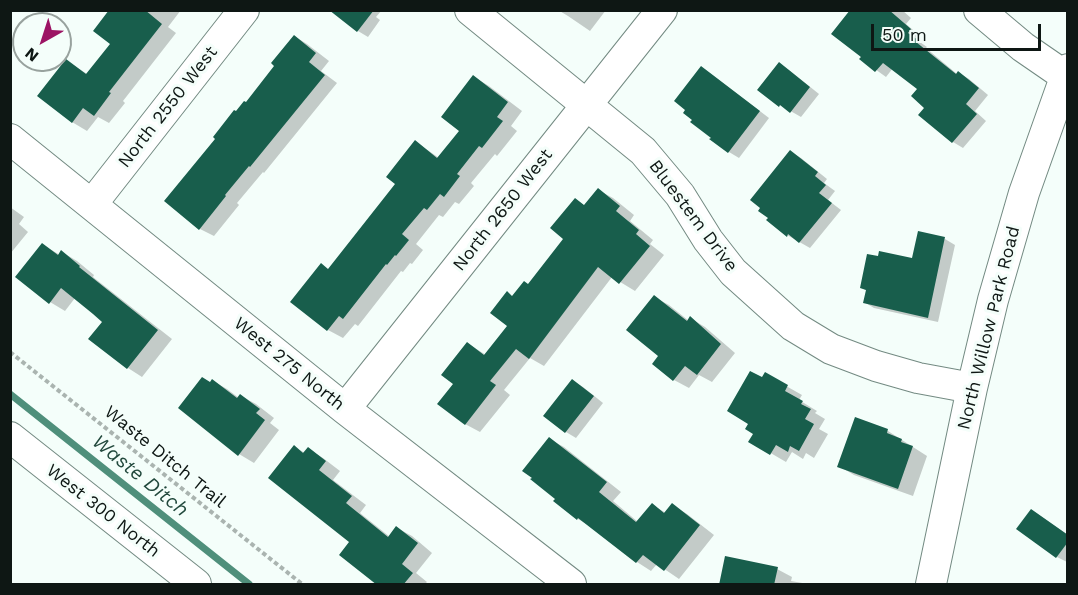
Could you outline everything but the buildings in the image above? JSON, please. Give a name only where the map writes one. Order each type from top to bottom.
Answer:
[{"type":"street","name":"North 2550 West","points":[[92,204],[244,10]]},
{"type":"street","name":"Bluestem Drive","points":[[470,10],[643,151],[680,195],[708,240],[733,272],[793,326],[831,349],[876,366],[918,378],[972,388]]},
{"type":"street","name":"North 2650 West","points":[[345,409],[662,10]]},
{"type":"street","points":[[979,10],[1023,47],[1067,75]]},
{"type":"street","name":"North Willow Park Road","points":[[931,585],[972,388],[993,300],[1024,192],[1067,75]]},
{"type":"street","name":"West 275 North","points":[[10,139],[345,409],[571,585]]},
{"type":"street","name":"West 300 North","points":[[10,437],[196,585]]},
{"type":"path","name":"Waste Ditch Trail","points":[[10,352],[302,585]]},
{"type":"waterway","name":"Waste Ditch","points":[[10,394],[249,584]]}]
